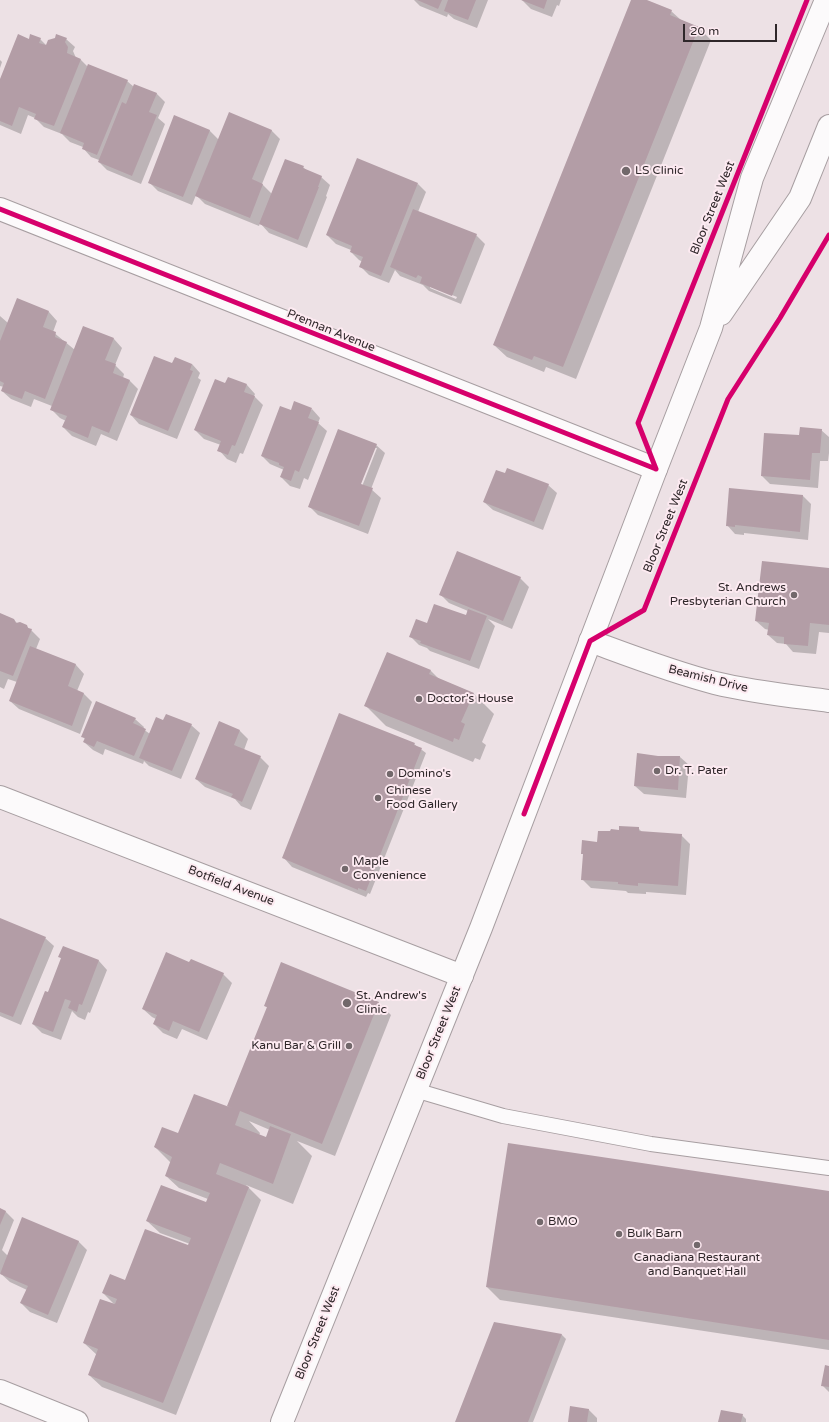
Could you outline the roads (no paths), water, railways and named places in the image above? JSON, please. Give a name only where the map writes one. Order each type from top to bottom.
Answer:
[{"type":"main road","name":"Bloor Street West","points":[[282,1422],[415,1090],[482,928],[590,641],[711,328],[752,178],[826,0]]},
{"type":"main road","name":"Bloor Street West","points":[[711,328],[800,198],[829,126]]},
{"type":"main road","name":"Prennan Avenue","points":[[0,209],[656,469]]},
{"type":"main road","name":"Beamish Drive","points":[[590,641],[654,664],[715,683],[767,693],[829,701]]},
{"type":"main road","name":"Botfield Avenue","points":[[0,797],[462,976]]},
{"type":"main road","points":[[0,1391],[77,1422]]},
{"type":"lane","points":[[415,1090],[503,1116],[651,1144],[829,1168]]},
{"type":"place","name":"LS Clinic","points":[[626,171]]},
{"type":"place","name":"St. Andrews Presbyterian Church","points":[[794,595]]},
{"type":"place","name":"Doctor’s House","points":[[419,699]]},
{"type":"place","name":"Dr. T. Pater","points":[[657,771]]},
{"type":"place","name":"Domino's","points":[[390,774]]},
{"type":"place","name":"Chinese Food Gallery","points":[[378,798]]},
{"type":"place","name":"Maple Convenience","points":[[345,869]]},
{"type":"place","name":"St. Andrew's Clinic","points":[[347,1003]]},
{"type":"place","name":"Kanu Bar & Grill","points":[[349,1046]]},
{"type":"place","name":"BMO","points":[[540,1222]]},
{"type":"place","name":"Bulk Barn","points":[[619,1234]]},
{"type":"place","name":"Canadiana Restaurant and Banquet Hall","points":[[697,1245]]}]
